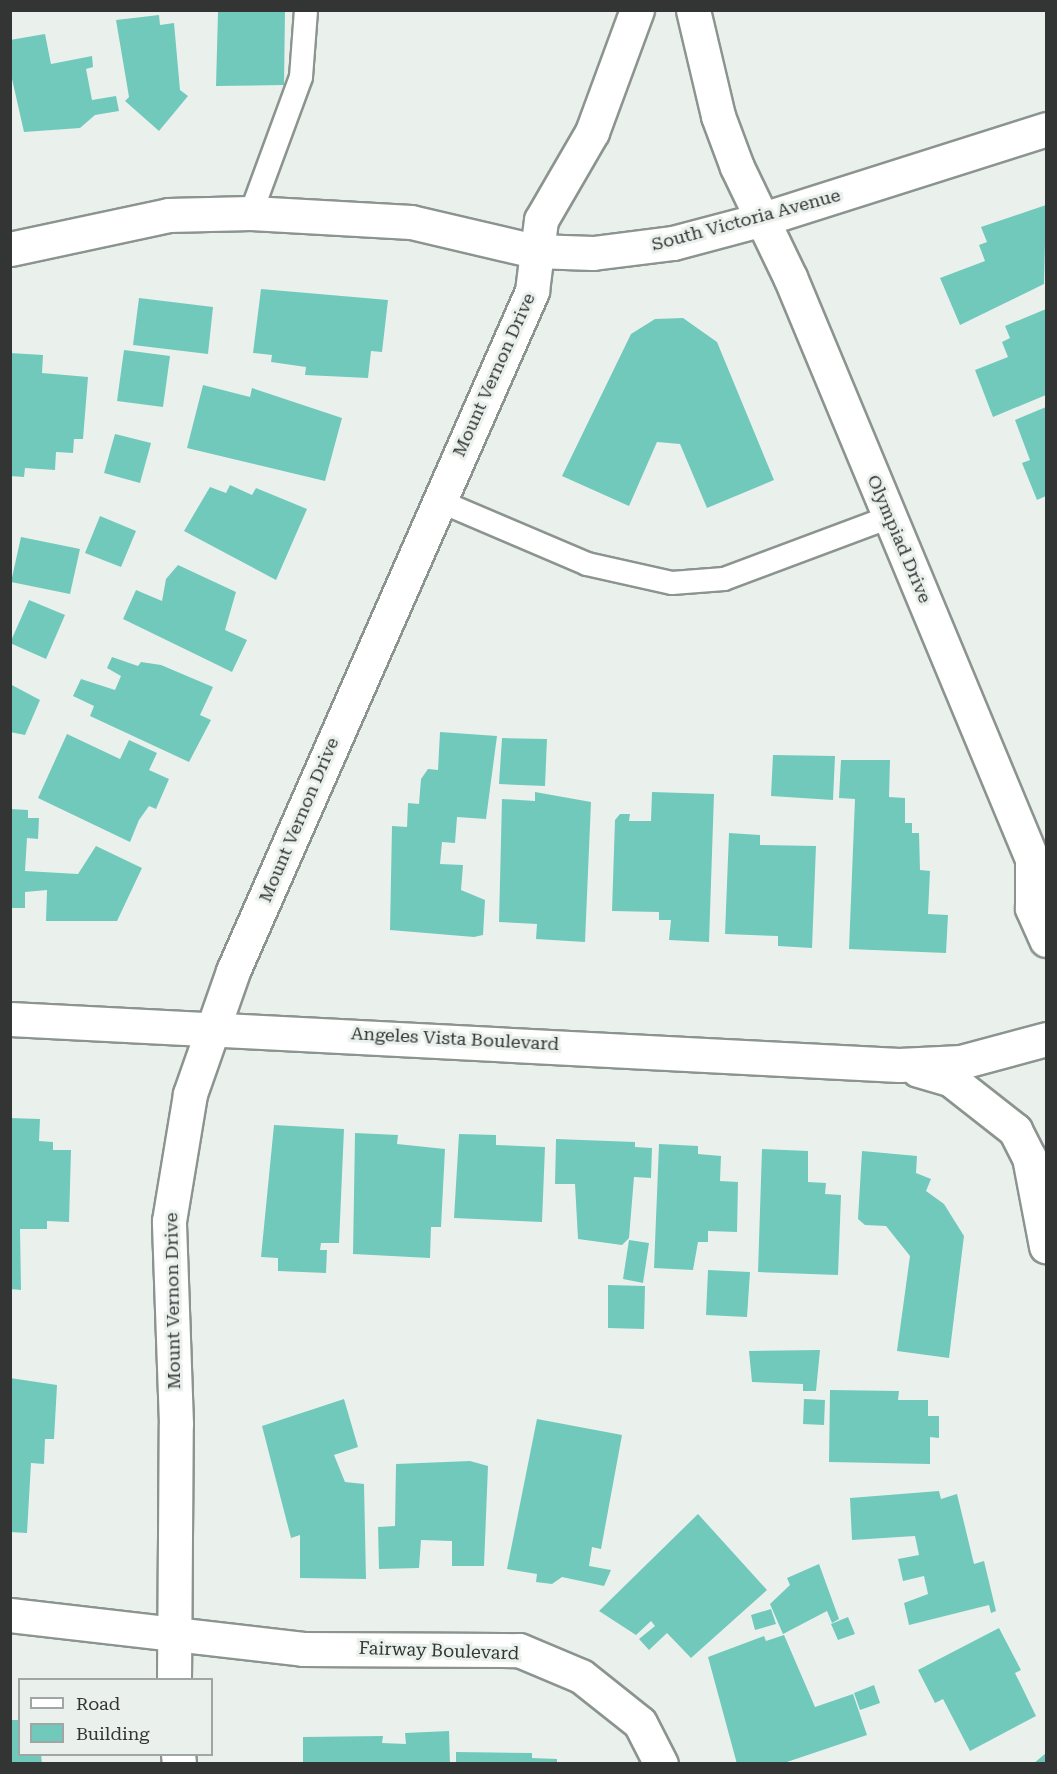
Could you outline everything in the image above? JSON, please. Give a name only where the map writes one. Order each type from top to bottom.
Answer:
[{"type":"street","name":"Mount Vernon Drive","points":[[174,1678],[172,1637],[176,1424],[169,1221],[190,1094],[214,1026],[437,500],[536,280],[535,251],[541,220],[592,132],[637,10]]},
{"type":"street","name":"Olympiad Drive","points":[[693,10],[718,116],[1039,864],[1032,908],[1047,940]]},
{"type":"street","name":"South Victoria Avenue","points":[[10,249],[168,215],[251,213],[411,222],[535,251],[592,253],[673,243],[763,219],[1047,129]]},
{"type":"street","name":"Angeles Vista Boulevard","points":[[10,1019],[214,1026],[899,1065],[961,1062],[1047,1039]]},
{"type":"street","name":"Angeles Vista Boulevard","points":[[899,1065],[950,1079],[1015,1130],[1029,1158],[1047,1246]]},
{"type":"street","name":"Fairway Boulevard","points":[[10,1615],[172,1637],[303,1649],[519,1650],[581,1676],[640,1723],[661,1764]]},
{"type":"lane","points":[[251,213],[301,77],[306,10]]},
{"type":"lane","points":[[437,500],[587,564],[672,583],[724,579],[890,517]]},
{"type":"building","points":[[285,10],[284,85],[216,86],[218,12]]},
{"type":"building","points":[[159,15],[160,25],[174,23],[180,90],[188,96],[159,131],[125,101],[129,97],[116,20]]},
{"type":"building","points":[[45,34],[51,64],[92,56],[93,67],[86,69],[92,100],[116,96],[119,111],[95,115],[80,128],[24,132],[10,70],[10,40]]},
{"type":"building","points":[[1046,205],[1044,284],[960,325],[940,278],[985,261],[979,245],[987,242],[981,227]]},
{"type":"building","points":[[261,289],[388,300],[382,352],[371,351],[368,378],[305,375],[306,367],[271,362],[272,355],[253,353]]},
{"type":"building","points":[[139,298],[213,307],[208,354],[133,345]]},
{"type":"building","points":[[1046,309],[1046,395],[993,417],[975,370],[1008,357],[1002,342],[1010,338],[1005,326]]},
{"type":"building","points":[[683,318],[717,342],[774,480],[707,508],[680,444],[657,442],[629,506],[562,476],[631,334],[655,319]]},
{"type":"building","points":[[124,350],[170,356],[163,407],[117,401]]},
{"type":"building","points":[[10,353],[43,355],[42,373],[88,377],[83,439],[74,439],[73,453],[56,452],[55,470],[25,468],[24,477],[10,476]]},
{"type":"building","points":[[203,385],[250,397],[252,388],[342,418],[325,481],[187,448]]},
{"type":"building","points":[[1046,407],[1046,496],[1037,500],[1022,463],[1030,460],[1015,420]]},
{"type":"building","points":[[115,434],[151,443],[140,483],[104,473]]},
{"type":"building","points":[[230,485],[252,495],[256,488],[307,509],[276,580],[184,531],[210,487],[226,493]]},
{"type":"building","points":[[100,516],[136,531],[121,567],[85,553]]},
{"type":"building","points":[[21,537],[80,549],[70,594],[11,582]]},
{"type":"building","points":[[178,565],[236,592],[225,630],[247,640],[232,672],[123,619],[136,590],[162,601],[166,579]]},
{"type":"building","points":[[29,600],[65,615],[46,659],[10,643]]},
{"type":"building","points":[[112,657],[138,666],[141,662],[161,665],[213,687],[200,715],[211,720],[189,762],[90,716],[94,706],[73,696],[81,679],[115,690],[121,676],[107,668]]},
{"type":"building","points":[[10,684],[40,700],[25,735],[10,732]]},
{"type":"building","points":[[440,732],[497,736],[486,819],[457,817],[455,843],[442,842],[440,864],[463,865],[461,890],[485,900],[483,935],[474,937],[390,930],[392,826],[407,827],[408,803],[419,804],[421,779],[428,769],[438,770]]},
{"type":"building","points":[[67,734],[120,759],[129,740],[157,753],[149,770],[169,779],[156,809],[149,806],[139,820],[130,842],[38,798]]},
{"type":"building","points":[[502,738],[547,739],[545,786],[499,784]]},
{"type":"building","points":[[773,755],[835,756],[833,800],[771,796]]},
{"type":"building","points":[[841,760],[890,760],[889,797],[905,798],[905,823],[912,823],[912,833],[919,833],[920,870],[930,871],[928,914],[948,915],[946,953],[849,949],[855,799],[839,798]]},
{"type":"building","points":[[535,792],[591,802],[585,942],[536,939],[537,924],[499,922],[502,799],[535,801]]},
{"type":"building","points":[[652,792],[714,794],[709,942],[669,940],[671,920],[659,920],[659,912],[612,911],[615,820],[620,814],[630,814],[629,821],[651,821]]},
{"type":"building","points":[[10,809],[28,810],[28,818],[39,818],[38,839],[27,838],[25,871],[78,874],[96,846],[142,868],[117,921],[46,921],[47,890],[25,892],[25,908],[10,908]]},
{"type":"building","points":[[729,833],[760,835],[760,845],[816,846],[812,948],[778,946],[778,936],[725,934]]},
{"type":"building","points":[[10,1118],[40,1119],[39,1141],[53,1142],[53,1150],[71,1150],[69,1222],[47,1221],[47,1229],[20,1229],[21,1290],[10,1289]]},
{"type":"building","points":[[274,1125],[344,1129],[339,1243],[321,1243],[320,1250],[327,1250],[326,1273],[278,1271],[278,1258],[261,1257]]},
{"type":"building","points":[[355,1133],[398,1135],[397,1144],[445,1149],[441,1227],[431,1227],[430,1258],[353,1254]]},
{"type":"building","points":[[459,1134],[496,1135],[496,1145],[545,1147],[542,1222],[454,1218]]},
{"type":"building","points":[[556,1139],[635,1142],[635,1147],[652,1148],[651,1178],[634,1177],[629,1238],[622,1245],[578,1239],[575,1184],[555,1184]]},
{"type":"building","points":[[659,1144],[698,1146],[698,1154],[721,1156],[720,1181],[738,1182],[737,1232],[708,1231],[708,1242],[698,1242],[693,1270],[654,1268]]},
{"type":"building","points":[[762,1149],[808,1151],[808,1182],[826,1183],[825,1194],[841,1195],[838,1275],[758,1272]]},
{"type":"building","points":[[862,1151],[917,1156],[916,1173],[931,1179],[926,1191],[944,1204],[964,1236],[949,1358],[897,1351],[910,1256],[886,1226],[865,1225],[858,1219]]},
{"type":"building","points":[[629,1240],[649,1243],[643,1283],[623,1279]]},
{"type":"building","points":[[708,1270],[750,1272],[747,1317],[706,1315]]},
{"type":"building","points":[[608,1285],[645,1286],[644,1329],[608,1328]]},
{"type":"building","points":[[820,1350],[816,1391],[803,1391],[803,1384],[752,1382],[749,1351]]},
{"type":"building","points":[[10,1378],[57,1385],[54,1439],[45,1439],[44,1464],[31,1463],[27,1533],[10,1532]]},
{"type":"building","points":[[830,1390],[899,1391],[898,1400],[928,1400],[928,1416],[939,1416],[939,1438],[930,1437],[930,1464],[829,1462]]},
{"type":"building","points":[[344,1399],[358,1447],[334,1455],[345,1482],[364,1484],[366,1579],[300,1578],[300,1535],[291,1538],[262,1426]]},
{"type":"building","points":[[804,1399],[825,1400],[824,1425],[803,1424]]},
{"type":"building","points":[[537,1419],[622,1435],[601,1549],[592,1547],[589,1566],[611,1570],[604,1586],[562,1577],[552,1584],[536,1582],[537,1574],[507,1569]]},
{"type":"building","points":[[470,1461],[488,1466],[484,1566],[452,1566],[452,1541],[421,1540],[419,1568],[379,1569],[378,1527],[395,1526],[396,1464]]},
{"type":"building","points":[[939,1491],[941,1499],[957,1494],[974,1564],[984,1561],[996,1611],[991,1613],[989,1605],[909,1625],[904,1603],[928,1594],[924,1576],[903,1581],[898,1559],[919,1555],[915,1536],[852,1540],[850,1498]]},
{"type":"building","points":[[698,1514],[767,1590],[691,1658],[667,1633],[649,1650],[639,1639],[655,1626],[651,1621],[636,1635],[599,1611]]},
{"type":"building","points":[[819,1564],[839,1619],[832,1623],[827,1611],[783,1634],[770,1604],[790,1585],[787,1578]]},
{"type":"building","points":[[771,1609],[776,1624],[755,1630],[751,1615]]},
{"type":"building","points":[[848,1617],[855,1634],[838,1640],[831,1624]]},
{"type":"building","points":[[999,1628],[1021,1670],[1015,1673],[1036,1716],[970,1751],[943,1699],[935,1703],[918,1670]]},
{"type":"building","points":[[784,1635],[815,1707],[853,1694],[867,1735],[781,1764],[737,1764],[708,1657],[764,1636],[766,1641]]},
{"type":"building","points":[[874,1685],[880,1703],[860,1710],[854,1693]]},
{"type":"building","points":[[10,1720],[18,1720],[18,1756],[41,1756],[42,1764],[10,1764]]},
{"type":"building","points":[[449,1731],[450,1764],[303,1764],[303,1737],[383,1736],[382,1743],[406,1744],[405,1733]]},
{"type":"building","points":[[456,1752],[532,1753],[532,1758],[557,1759],[557,1764],[456,1764]]},
{"type":"building","points":[[1046,1753],[1046,1764],[1033,1764]]}]
